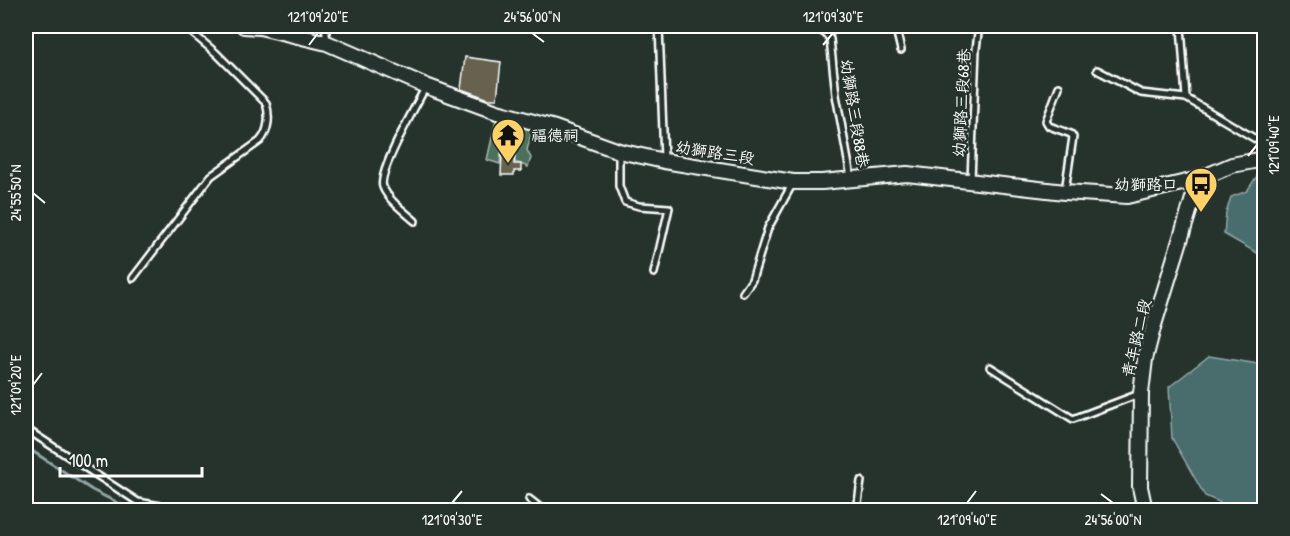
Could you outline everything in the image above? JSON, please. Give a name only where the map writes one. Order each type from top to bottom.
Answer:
[{"type":"street","name":"幼獅路三段","points":[[243,26],[260,27],[327,43],[426,86],[497,112],[555,128],[619,151],[664,161],[793,182],[822,182],[907,174],[1065,192],[1127,196],[1199,179],[1233,165],[1264,159]]},
{"type":"street","name":"青年路二段","points":[[1144,510],[1140,487],[1141,393],[1145,359],[1199,179]]},
{"type":"lane","points":[[133,278],[211,176],[265,135],[269,113],[266,103],[216,53],[184,26]]},
{"type":"lane","points":[[325,26],[327,43]]},
{"type":"lane","points":[[659,26],[664,161]]},
{"type":"lane","points":[[812,26],[825,33],[842,26]]},
{"type":"lane","points":[[893,26],[896,29],[901,50]]},
{"type":"lane","name":"幼獅路三段68巷","points":[[971,182],[976,49],[980,26]]},
{"type":"lane","points":[[1181,26],[1186,98]]},
{"type":"lane","name":"幼獅路三段88巷","points":[[825,33],[830,39],[836,95],[851,179]]},
{"type":"lane","points":[[1096,70],[1141,93],[1186,98],[1264,144]]},
{"type":"lane","points":[[415,221],[393,201],[382,187],[382,179],[426,86]]},
{"type":"lane","points":[[1059,87],[1046,121],[1049,126],[1071,134],[1073,137],[1065,192]]},
{"type":"lane","points":[[619,151],[620,186],[625,202],[639,206],[669,208],[654,273]]},
{"type":"lane","points":[[744,293],[752,280],[768,228],[793,182]]},
{"type":"lane","points":[[990,367],[1073,419],[1141,393]]},
{"type":"lane","points":[[26,429],[138,502],[183,510]]},
{"type":"lane","points":[[857,510],[861,481]]},
{"type":"lane","points":[[529,499],[543,510]]},
{"type":"green space","points":[[496,120],[533,128],[527,150],[531,158],[528,167],[515,162],[515,152],[501,152],[500,164],[487,160]]},
{"type":"water","points":[[1257,176],[1264,180],[1264,257],[1224,234],[1226,212],[1231,197],[1247,191]]},
{"type":"water","points":[[1209,356],[1264,365],[1264,510],[1237,510],[1205,496],[1172,438],[1169,387]]},
{"type":"building","points":[[465,57],[501,62],[497,99],[489,99],[461,89]]},
{"type":"building","name":"福德祠","points":[[502,153],[515,153],[514,164],[521,164],[521,171],[514,171],[514,175],[501,175]]},
{"type":"waterway","points":[[655,26],[657,42]]},
{"type":"waterway","points":[[26,447],[92,490],[132,510]]},
{"type":"place","name":"福德祠","points":[[508,164]]},
{"type":"place","name":"幼獅路口","points":[[1201,213]]}]
